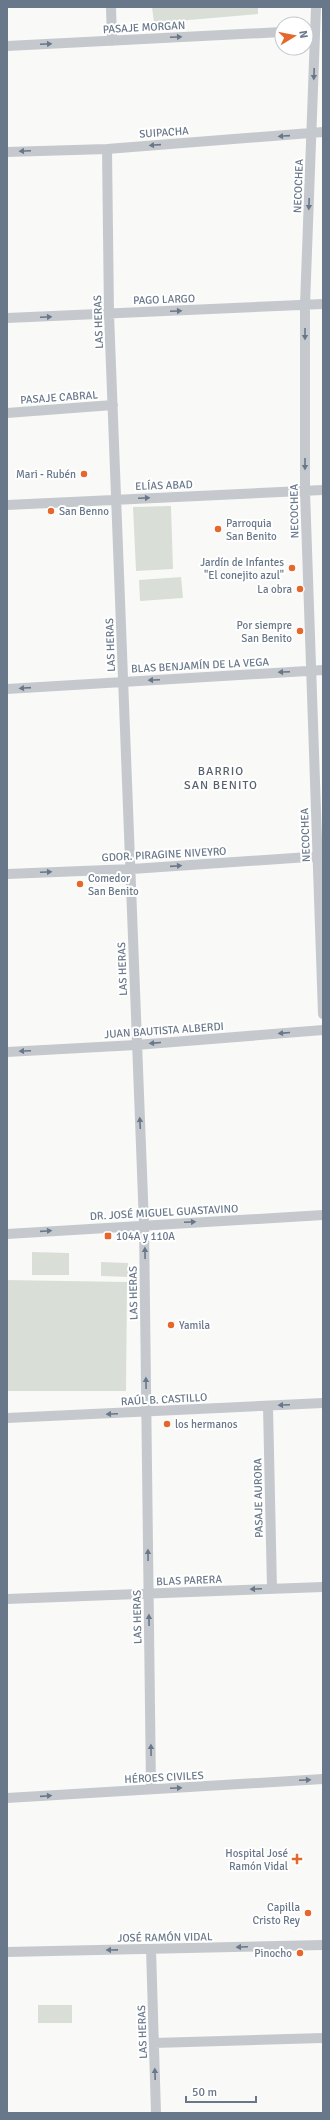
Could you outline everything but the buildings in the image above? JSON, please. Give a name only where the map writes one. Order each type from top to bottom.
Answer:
[{"type":"street","points":[[111,7],[112,41]]},
{"type":"street","name":"NECOCHEA","points":[[316,7],[305,306],[305,491],[310,671],[320,856],[323,1014]]},
{"type":"street","name":"PASAJE MORGAN","points":[[7,46],[274,32]]},
{"type":"street","name":"SUIPACHA","points":[[7,152],[107,148],[323,132]]},
{"type":"street","name":"LAS HERAS","points":[[107,148],[109,314],[132,868],[136,1045],[144,1224],[148,1594],[152,1789]]},
{"type":"street","name":"PAGO LARGO","points":[[7,318],[305,306],[323,304]]},
{"type":"street","name":"PASAJE CABRAL","points":[[7,413],[113,405]]},
{"type":"street","name":"ELÍAS ABAD","points":[[7,505],[323,490]]},
{"type":"street","name":"BLAS BENJAMÍN DE LA VEGA","points":[[7,689],[323,670]]},
{"type":"street","name":"GDOR. PIRAGINE NIVEYRO","points":[[7,874],[320,856]]},
{"type":"street","name":"JUAN BAUTISTA ALBERDI","points":[[7,1052],[136,1045],[323,1030]]},
{"type":"street","name":"DR. JOSÉ MIGUEL GUASTAVINO","points":[[7,1234],[144,1224],[323,1215]]},
{"type":"street","name":"RAÚL B. CASTILLO","points":[[7,1418],[146,1413],[323,1403]]},
{"type":"street","name":"PASAJE AURORA","points":[[268,1406],[272,1589]]},
{"type":"street","name":"BLAS PARERA","points":[[7,1599],[323,1587]]},
{"type":"street","name":"HÉROES CIVILES","points":[[7,1798],[323,1779]]},
{"type":"street","name":"JOSÉ RAMÓN VIDAL","points":[[7,1952],[323,1945]]},
{"type":"street","name":"LAS HERAS","points":[[151,1949],[156,2113]]},
{"type":"street","points":[[154,2043],[323,2038]]},
{"type":"shaded area","points":[[152,7],[258,7],[258,14],[154,23]]},
{"type":"shaded area","points":[[171,506],[173,569],[136,571],[133,507]]},
{"type":"shaded area","points":[[181,577],[183,598],[140,601],[139,580]]},
{"type":"shaded area","points":[[32,1252],[69,1253],[69,1275],[32,1275]]},
{"type":"shaded area","points":[[101,1262],[128,1263],[128,1277],[101,1276]]},
{"type":"shaded area","points":[[7,1280],[127,1282],[126,1391],[7,1391]]},
{"type":"shaded area","points":[[38,2005],[72,2005],[72,2023],[38,2023]]},
{"type":"place","name":"Mari - Rubén","points":[[84,474]]},
{"type":"place","name":"San Benno","points":[[51,511]]},
{"type":"place","name":"Parroquia San Benito","points":[[218,529]]},
{"type":"place","name":"Jardín de Infantes \"El conejito azul\"","points":[[292,568]]},
{"type":"place","name":"La obra","points":[[300,589]]},
{"type":"place","name":"Por siempre San Benito","points":[[300,631]]},
{"type":"place","name":"Comedor San Benito","points":[[80,884]]},
{"type":"place","name":"104A y 110A","points":[[108,1236]]},
{"type":"place","name":"Yamila","points":[[171,1325]]},
{"type":"place","name":"los hermanos","points":[[167,1424]]},
{"type":"place","name":"Hospital José Ramón Vidal","points":[[297,1859]]},
{"type":"place","name":"Capilla Cristo Rey","points":[[308,1913]]},
{"type":"place","name":"Pinocho","points":[[300,1953]]},
{"type":"district","name":"BARRIO SAN BENITO","points":[[221,778]]}]
